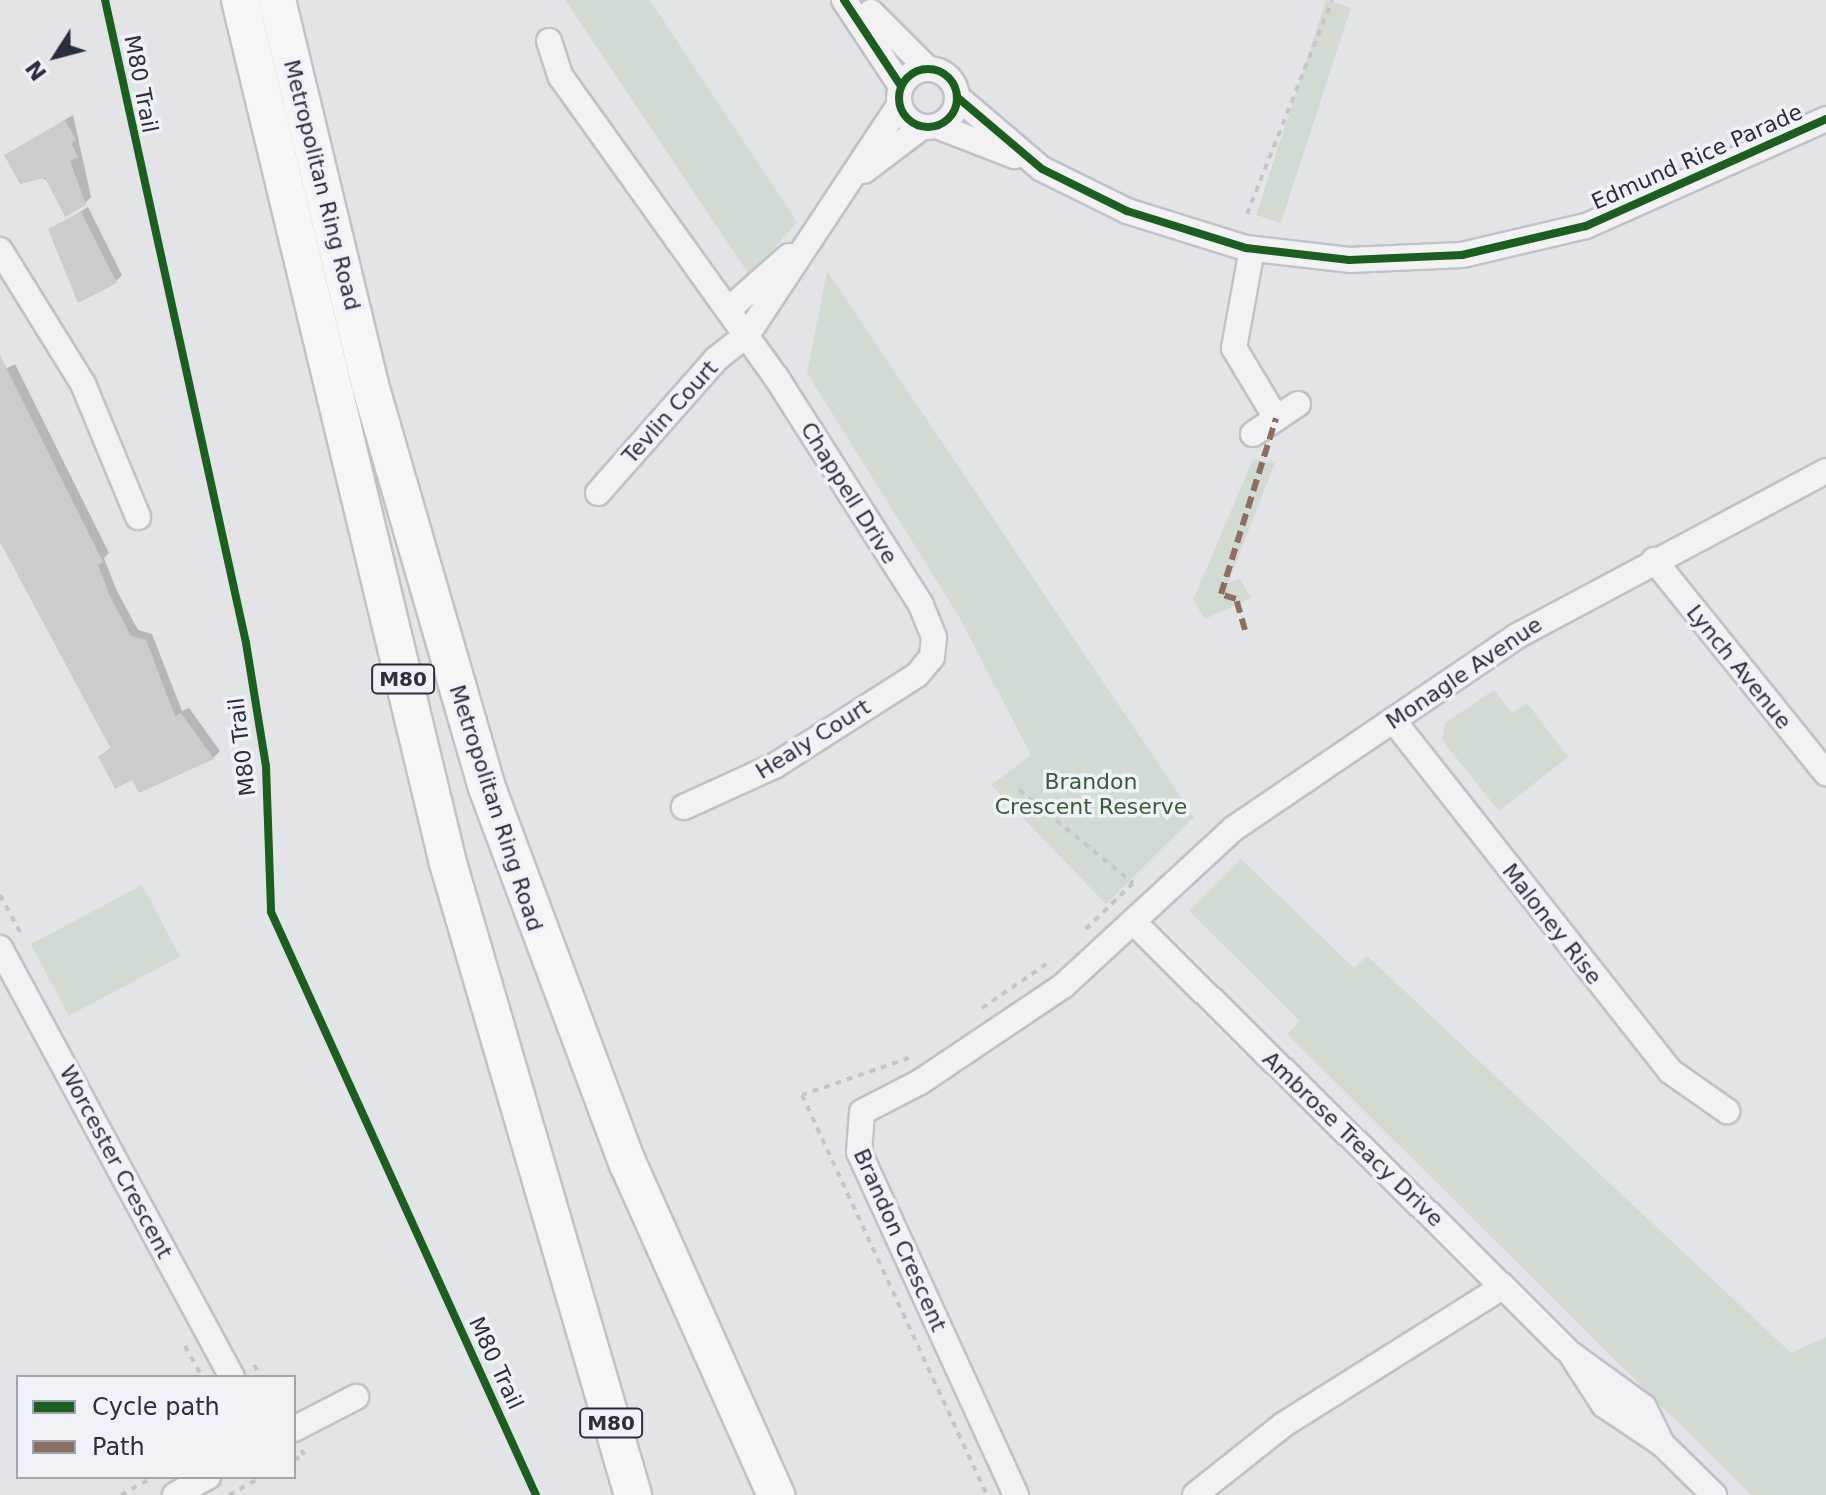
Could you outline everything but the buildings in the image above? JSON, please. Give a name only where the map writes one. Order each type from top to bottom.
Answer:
[{"type":"highway","name":"Metropolitan Ring Road","points":[[240,0],[448,863],[633,1495]]},
{"type":"highway","name":"Metropolitan Ring Road","points":[[277,0],[399,494],[500,827],[628,1164],[776,1495]]},
{"type":"street","points":[[844,0],[900,95],[930,127]]},
{"type":"street","points":[[849,181],[952,115],[957,97],[950,80],[928,69],[862,0]]},
{"type":"street","name":"Chappell Drive","points":[[549,41],[571,93],[747,335],[921,605],[934,637],[932,657]]},
{"type":"street","points":[[747,335],[803,244],[849,181],[900,95],[928,69]]},
{"type":"street","name":"Edmund Rice Parade","points":[[957,97],[1042,169]]},
{"type":"street","name":"Edmund Rice Parade","points":[[930,127],[972,134],[1181,231],[1252,249],[1399,260],[1500,249],[1622,214],[1826,119]]},
{"type":"street","points":[[729,309],[803,244]]},
{"type":"street","points":[[1252,249],[1234,348],[1276,418]]},
{"type":"street","points":[[0,250],[83,384],[138,517]]},
{"type":"street","name":"Tevlin Court","points":[[598,493],[716,359],[747,335]]},
{"type":"street","points":[[1253,434],[1298,404]]},
{"type":"street","name":"Monagle Avenue","points":[[1135,924],[1233,829],[1567,604],[1826,471]]},
{"type":"street","name":"Lynch Avenue","points":[[1654,560],[1826,773]]},
{"type":"street","name":"Healy Court","points":[[684,807],[774,766],[917,675],[932,657]]},
{"type":"street","name":"Maloney Rise","points":[[1393,720],[1670,1071],[1727,1111]]},
{"type":"street","name":"Ambrose Treacy Drive","points":[[1135,924],[1571,1354],[1604,1405],[1662,1444],[1714,1495]]},
{"type":"street","name":"Brandon Crescent","points":[[1016,1495],[855,1132],[874,1100],[945,1066],[1063,986],[1135,924]]},
{"type":"street","name":"Worcester Crescent","points":[[0,948],[231,1375]]},
{"type":"street","points":[[1195,1495],[1283,1425],[1502,1287]]},
{"type":"street","points":[[296,1428],[356,1397]]},
{"type":"street","points":[[175,1495],[204,1479]]},
{"type":"path","points":[[1247,214],[1332,0]]},
{"type":"path","points":[[1019,790],[1133,883],[1077,937]]},
{"type":"path","points":[[969,1017],[1055,959]]},
{"type":"path","points":[[920,1051],[802,1095],[987,1495]]},
{"type":"path","points":[[296,1459],[304,1455]]},
{"type":"path","points":[[121,1495],[150,1479]]},
{"type":"path","points":[[241,1479],[245,1486]]},
{"type":"path","points":[[229,1495],[258,1479]]},
{"type":"green space","points":[[565,0],[650,0],[797,222],[750,276]]},
{"type":"green space","points":[[1326,0],[1351,8],[1281,223],[1256,215]]},
{"type":"green space","name":"Brandon Crescent Reserve","points":[[827,271],[1194,817],[1106,904],[991,785],[1031,755],[958,615],[807,373]]},
{"type":"green space","points":[[1253,459],[1275,463],[1228,583],[1240,579],[1251,598],[1205,619],[1193,600]]},
{"type":"green space","points":[[1494,690],[1512,713],[1527,703],[1568,757],[1499,811],[1442,740],[1445,723]]},
{"type":"green space","points":[[1241,859],[1354,968],[1367,956],[1791,1353],[1826,1337],[1826,1495],[1751,1495],[1287,1034],[1300,1021],[1189,911]]},
{"type":"green space","points":[[142,885],[180,957],[69,1016],[31,944]]},
{"type":"marked path","points":[[1245,630],[1236,599],[1221,594],[1276,418]]},
{"type":"cycle path","name":"M80 Trail","points":[[105,0],[246,643],[266,766],[271,912],[536,1495]]},
{"type":"cycle path","points":[[844,0],[901,86]]},
{"type":"cycle path","points":[[928,69],[949,77],[957,98],[949,119],[928,127],[907,119],[899,98],[907,77],[928,69]]},
{"type":"cycle path","points":[[957,97],[1042,169],[1127,211],[1246,248],[1349,260],[1462,255],[1586,226],[1826,119]]}]
